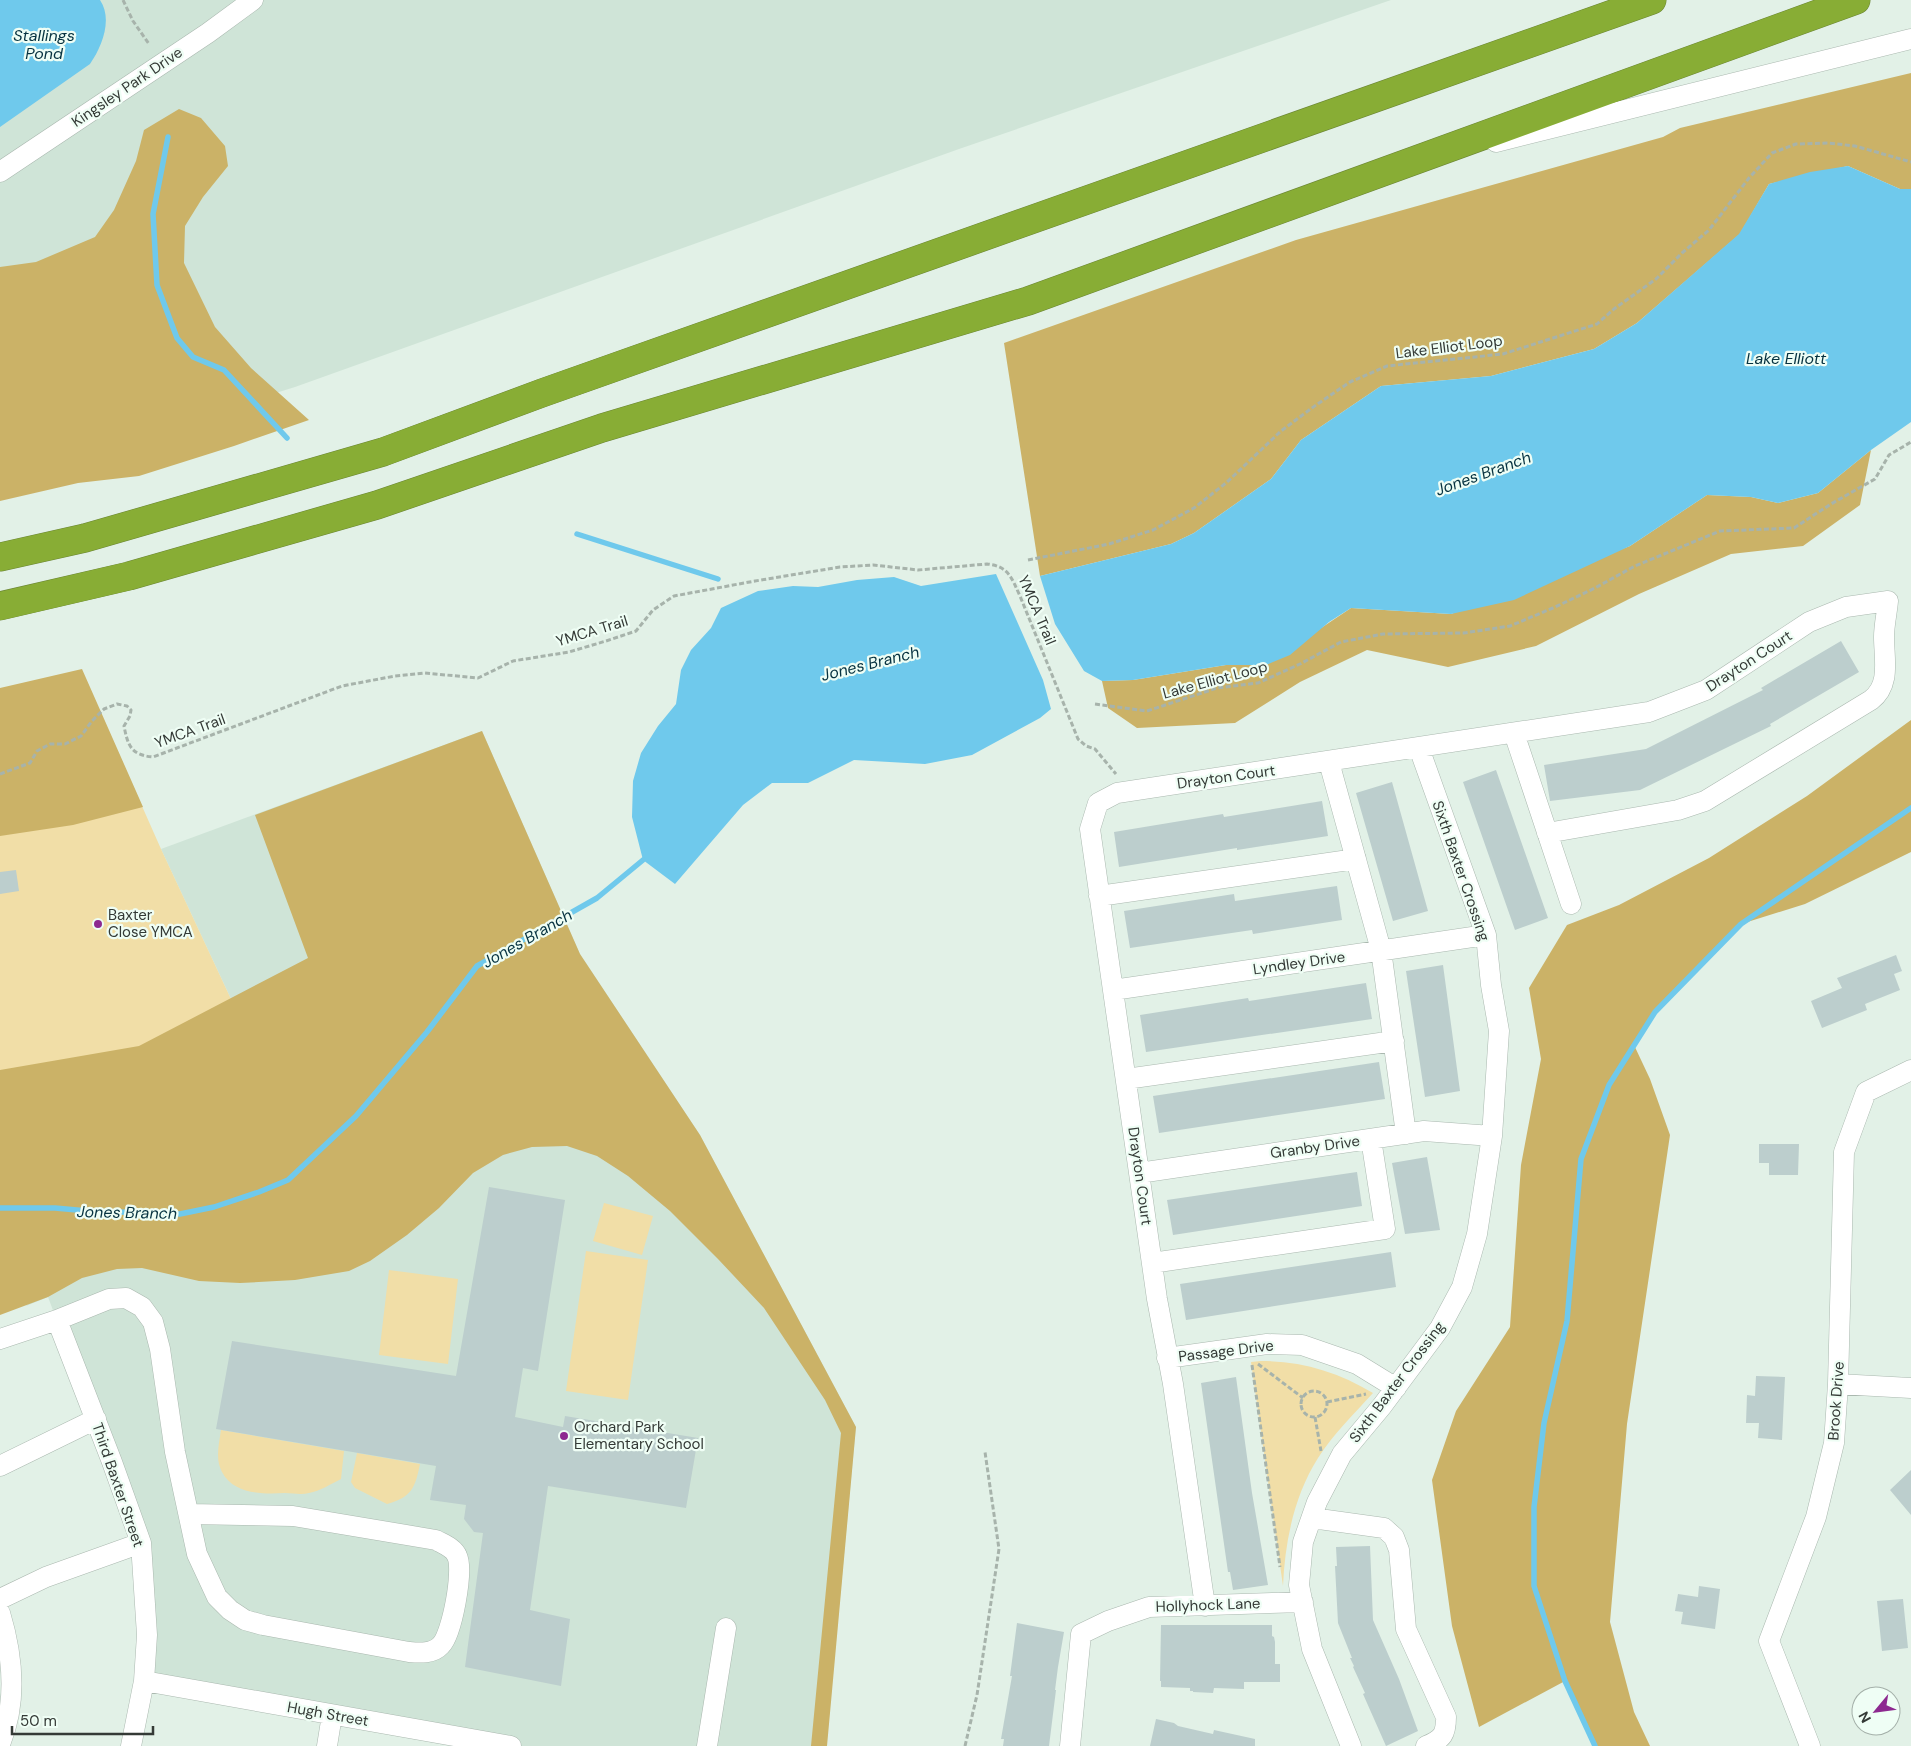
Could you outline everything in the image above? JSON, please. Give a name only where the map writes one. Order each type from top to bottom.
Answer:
[{"type":"highway","points":[[0,557],[84,538],[383,452],[542,393],[1652,0]]},
{"type":"highway","points":[[0,606],[129,576],[377,505],[602,428],[1028,301],[1856,0]]},
{"type":"street","name":"Kingsley Park Drive","points":[[0,172],[208,33],[253,0]]},
{"type":"street","points":[[1421,158],[1509,139],[1911,39]]},
{"type":"street","name":"Drayton Court","points":[[1205,1606],[1173,1384],[1152,1263],[1090,829],[1098,802],[1117,793],[1649,712],[1706,690],[1809,622],[1846,607],[1888,601],[1884,635],[1884,683],[1880,693],[1871,700],[1705,801],[1678,810],[1547,832]]},
{"type":"street","points":[[1514,733],[1571,904]]},
{"type":"street","name":"Sixth Baxter Crossing","points":[[1351,1746],[1312,1649],[1299,1585],[1303,1542],[1317,1502],[1342,1454],[1396,1388],[1440,1328],[1462,1287],[1477,1234],[1492,1136],[1499,1031],[1491,985],[1486,935],[1418,748]]},
{"type":"street","points":[[1329,762],[1381,950],[1406,1134]]},
{"type":"street","points":[[1099,896],[1356,858]]},
{"type":"street","name":"Lyndley Drive","points":[[1113,990],[1486,935]]},
{"type":"street","points":[[1126,1079],[1394,1041]]},
{"type":"street","name":"Brook Drive","points":[[1810,1746],[1769,1641],[1816,1518],[1834,1443],[1838,1384],[1844,1152],[1866,1092],[1911,1070]]},
{"type":"street","name":"Granby Drive","points":[[1139,1173],[1424,1131],[1492,1136]]},
{"type":"street","points":[[1152,1263],[1385,1229],[1372,1139]]},
{"type":"street","points":[[0,1339],[57,1320],[109,1299],[126,1298],[142,1307],[153,1322],[160,1349],[175,1452],[197,1554],[217,1597],[230,1610],[245,1620],[409,1652],[428,1653],[441,1646],[450,1630],[460,1566],[457,1554],[448,1546],[436,1540],[293,1516],[271,1514],[189,1514]]},
{"type":"street","name":"Third Baxter Street","points":[[57,1320],[96,1419],[141,1543],[147,1635],[144,1680],[131,1746]]},
{"type":"street","name":"Passage Drive","points":[[1168,1358],[1267,1344],[1302,1345],[1356,1364],[1396,1388]]},
{"type":"street","points":[[1838,1384],[1911,1388]]},
{"type":"street","points":[[0,1466],[96,1419]]},
{"type":"street","points":[[1312,1518],[1384,1528],[1394,1537],[1400,1550],[1406,1628],[1446,1716],[1446,1731],[1437,1741],[1426,1746]]},
{"type":"street","points":[[0,1599],[46,1577],[141,1543]]},
{"type":"street","name":"Hollyhock Lane","points":[[1070,1746],[1081,1634],[1108,1621],[1149,1607],[1303,1602]]},
{"type":"street","points":[[0,1613],[5,1628],[13,1679],[7,1727],[0,1744]]},
{"type":"street","points":[[707,1746],[726,1628]]},
{"type":"street","name":"Hugh Street","points":[[144,1680],[503,1745]]},
{"type":"street","points":[[327,1746],[332,1715]]},
{"type":"path","points":[[123,0],[133,21],[149,44]]},
{"type":"path","name":"Lake Elliot Loop","points":[[1028,560],[1109,544],[1153,530],[1194,508],[1226,484],[1281,431],[1350,382],[1387,366],[1503,354],[1597,324],[1614,309],[1656,279],[1709,230],[1729,203],[1772,153],[1796,144],[1828,144],[1855,146],[1911,162]]},
{"type":"path","name":"Lake Elliot Loop","points":[[1094,704],[1147,711],[1217,688],[1258,683],[1300,664],[1341,642],[1383,634],[1464,632],[1510,626],[1570,600],[1635,566],[1720,532],[1794,528],[1830,504],[1875,479],[1889,455],[1911,442]]},
{"type":"path","name":"YMCA Trail","points":[[0,774],[30,763],[37,751],[50,744],[65,744],[82,736],[92,721],[104,709],[117,704],[127,706],[131,710],[124,726],[128,746],[141,756],[153,757],[342,686],[395,676],[425,673],[478,678],[513,661],[569,652],[606,641],[636,631],[653,610],[674,596],[840,568],[873,565],[918,570],[987,564],[998,565],[1010,574],[1078,739],[1086,746],[1095,749],[1113,769],[1127,792]]},
{"type":"path","points":[[1282,1576],[1253,1362],[1303,1398]]},
{"type":"path","points":[[1309,1392],[1317,1392],[1324,1396],[1327,1402],[1325,1412],[1315,1417],[1309,1416],[1303,1410],[1303,1398],[1309,1392]]},
{"type":"path","points":[[1327,1402],[1373,1393]]},
{"type":"path","points":[[1315,1417],[1322,1453]]},
{"type":"path","points":[[965,1746],[977,1695],[999,1549],[985,1452]]},
{"type":"shaded area","points":[[0,0],[1391,0],[959,149],[295,387],[134,437],[0,469]]},
{"type":"shaded area","points":[[1911,73],[1911,189],[1900,189],[1848,166],[1769,184],[1740,234],[1637,323],[1594,349],[1491,376],[1381,386],[1301,440],[1271,479],[1194,533],[1171,544],[1040,576],[1004,343],[1296,240],[1663,137],[1680,128]]},
{"type":"shaded area","points":[[179,109],[201,118],[225,146],[228,166],[203,197],[185,226],[184,263],[215,327],[251,368],[309,420],[139,476],[78,483],[0,501],[0,267],[36,262],[95,237],[114,210],[136,161],[144,130]]},
{"type":"shaded area","points":[[1871,450],[1860,505],[1803,546],[1731,554],[1639,594],[1536,646],[1448,667],[1367,650],[1300,682],[1235,723],[1137,728],[1108,708],[1102,681],[1133,680],[1226,665],[1266,665],[1351,608],[1451,614],[1630,546],[1707,495],[1751,497],[1778,503],[1818,493]]},
{"type":"shaded area","points":[[82,669],[143,807],[73,825],[0,836],[0,688]]},
{"type":"shaded area","name":"Baxter Close YMCA","points":[[91,691],[161,849],[258,1057],[0,1178],[0,714]]},
{"type":"shaded area","points":[[1911,720],[1911,852],[1805,904],[1741,924],[1655,1012],[1634,1045],[1650,1079],[1670,1135],[1627,1424],[1610,1622],[1634,1712],[1650,1746],[1595,1746],[1565,1681],[1479,1727],[1452,1626],[1432,1480],[1456,1411],[1510,1327],[1521,1165],[1541,1059],[1529,988],[1567,925],[1619,905],[1709,858],[1807,796]]},
{"type":"shaded area","points":[[482,731],[580,954],[700,1135],[856,1427],[826,1746],[511,1746],[144,1681],[141,1543],[48,1297],[26,1306],[258,1057],[161,849]]},
{"type":"shaded area","points":[[482,731],[580,954],[700,1135],[856,1427],[827,1746],[811,1746],[841,1433],[825,1400],[764,1308],[670,1211],[628,1176],[597,1156],[567,1146],[532,1147],[503,1155],[473,1173],[439,1208],[407,1235],[370,1261],[349,1271],[295,1280],[240,1283],[199,1281],[142,1268],[117,1269],[82,1278],[48,1297],[0,1315],[0,1070],[139,1046],[308,958],[255,815]]},
{"type":"shaded area","points":[[604,1203],[653,1216],[642,1255],[593,1241]]},
{"type":"shaded area","points":[[586,1251],[648,1260],[628,1400],[566,1391]]},
{"type":"shaded area","points":[[389,1270],[458,1279],[448,1364],[379,1355]]},
{"type":"shaded area","points":[[1251,1362],[1291,1363],[1319,1369],[1346,1379],[1373,1393],[1330,1441],[1318,1458],[1303,1488],[1292,1519],[1286,1552],[1283,1586]]},
{"type":"shaded area","points":[[221,1430],[344,1451],[341,1479],[306,1494],[259,1493],[242,1489],[227,1480],[220,1467],[218,1451]]},
{"type":"shaded area","points":[[357,1453],[420,1464],[411,1490],[402,1498],[387,1504],[355,1488],[351,1482]]},
{"type":"water","name":"Stallings Pond","points":[[0,0],[100,0],[106,16],[106,24],[102,41],[90,64],[0,127]]},
{"type":"water","name":"Lake Elliott","points":[[1848,166],[1900,189],[1911,189],[1911,422],[1871,450],[1818,493],[1778,503],[1751,497],[1707,495],[1630,546],[1514,600],[1451,614],[1351,608],[1329,622],[1290,655],[1266,665],[1226,665],[1133,680],[1102,681],[1084,671],[1055,624],[1040,576],[1171,544],[1194,533],[1271,479],[1301,440],[1381,386],[1491,376],[1594,349],[1637,323],[1739,234],[1769,184],[1810,172]]},
{"type":"water","points":[[996,574],[1043,680],[1051,709],[1040,718],[972,755],[925,764],[854,760],[808,783],[772,783],[743,805],[675,884],[643,860],[632,817],[633,781],[641,753],[658,726],[676,704],[681,670],[691,650],[711,628],[721,608],[758,591],[793,586],[818,587],[857,580],[894,577],[921,586]]},
{"type":"building","points":[[1841,641],[1859,672],[1770,724],[1771,726],[1640,790],[1550,801],[1544,765],[1646,749],[1763,690],[1761,688]]},
{"type":"building","points":[[1496,770],[1548,918],[1515,930],[1463,782]]},
{"type":"building","points":[[1392,782],[1428,911],[1393,921],[1356,793]]},
{"type":"building","points":[[1322,801],[1328,836],[1119,867],[1114,832],[1223,814],[1224,817]]},
{"type":"building","points":[[16,870],[19,891],[0,894],[0,872]]},
{"type":"building","points":[[1337,886],[1342,920],[1253,934],[1252,930],[1130,948],[1124,911],[1234,894],[1235,901]]},
{"type":"building","points":[[1896,955],[1902,971],[1894,974],[1900,990],[1865,1004],[1867,1010],[1822,1028],[1811,1001],[1842,988],[1837,978]]},
{"type":"building","points":[[1443,965],[1460,1091],[1425,1097],[1406,971]]},
{"type":"building","points":[[1366,983],[1372,1019],[1146,1052],[1140,1015],[1248,998],[1249,1001]]},
{"type":"building","points":[[1379,1062],[1385,1099],[1159,1133],[1153,1096]]},
{"type":"building","points":[[1759,1144],[1799,1144],[1798,1175],[1769,1175],[1769,1163],[1759,1163]]},
{"type":"building","points":[[1427,1157],[1440,1230],[1405,1234],[1392,1163]]},
{"type":"building","points":[[1357,1172],[1362,1206],[1173,1235],[1167,1200]]},
{"type":"building","name":"Orchard Park Elementary School","points":[[489,1187],[565,1200],[538,1371],[523,1368],[515,1417],[563,1427],[565,1416],[698,1438],[686,1508],[548,1486],[530,1610],[570,1619],[561,1686],[465,1667],[483,1533],[474,1532],[464,1519],[466,1505],[430,1500],[436,1466],[216,1429],[232,1341],[456,1376]]},
{"type":"building","points":[[1391,1252],[1396,1287],[1186,1320],[1180,1284]]},
{"type":"building","points":[[1756,1376],[1785,1377],[1782,1440],[1758,1438],[1759,1423],[1746,1423],[1747,1395],[1755,1396]]},
{"type":"building","points":[[1236,1377],[1252,1493],[1268,1585],[1233,1590],[1230,1572],[1228,1572],[1201,1383]]},
{"type":"building","points":[[1911,1470],[1911,1515],[1890,1490]]},
{"type":"building","points":[[1370,1546],[1373,1620],[1399,1679],[1418,1731],[1386,1746],[1363,1694],[1365,1693],[1353,1667],[1350,1658],[1352,1658],[1338,1623],[1336,1547]]},
{"type":"building","points":[[1699,1586],[1720,1589],[1715,1629],[1681,1624],[1683,1612],[1675,1611],[1678,1594],[1698,1597]]},
{"type":"building","points":[[1903,1599],[1908,1648],[1882,1651],[1877,1601]]},
{"type":"building","points":[[1017,1623],[1064,1632],[1049,1746],[1003,1746],[1004,1739],[1001,1739],[1012,1676],[1010,1676]]},
{"type":"building","points":[[1161,1625],[1272,1625],[1272,1636],[1275,1642],[1275,1664],[1280,1664],[1280,1682],[1244,1682],[1244,1689],[1214,1688],[1213,1693],[1193,1692],[1190,1691],[1190,1688],[1161,1687]]},
{"type":"building","points":[[1156,1719],[1213,1734],[1214,1730],[1255,1739],[1255,1746],[1150,1746]]},
{"type":"waterway","points":[[168,137],[153,214],[157,285],[177,338],[193,357],[224,370],[287,438]]},
{"type":"waterway","points":[[577,534],[718,579]]},
{"type":"waterway","points":[[1595,1746],[1565,1681],[1534,1586],[1534,1507],[1544,1423],[1567,1321],[1581,1159],[1609,1085],[1655,1012],[1741,924],[1911,808]]},
{"type":"waterway","name":"Jones Branch","points":[[0,1208],[55,1208],[180,1214],[214,1207],[288,1180],[356,1116],[427,1032],[477,966],[597,898],[643,860]]},
{"type":"place","name":"Baxter Close YMCA","points":[[98,924]]},
{"type":"place","name":"Orchard Park Elementary School","points":[[564,1436]]}]
